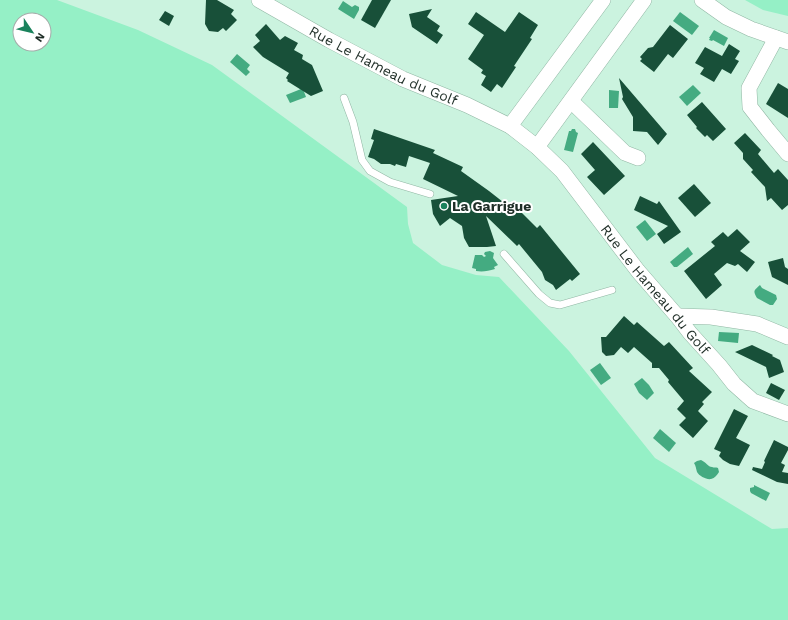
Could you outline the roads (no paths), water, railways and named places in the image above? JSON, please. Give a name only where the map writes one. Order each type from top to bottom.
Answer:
[{"type":"street","name":"Rue Le Hameau du Golf","points":[[259,0],[329,40],[403,79],[510,126],[537,147],[562,171],[638,271],[734,384],[753,401],[788,414]]},
{"type":"street","points":[[510,126],[603,0]]},
{"type":"street","points":[[537,147],[644,0]]},
{"type":"street","points":[[702,0],[726,17],[751,29],[782,40],[749,88],[750,107],[788,154]]},
{"type":"street","points":[[571,101],[624,153],[638,158]]},
{"type":"street","points":[[677,316],[711,317],[757,324],[788,336]]},
{"type":"lane","points":[[344,98],[353,122],[362,160],[370,171],[390,182],[430,194]]},
{"type":"lane","points":[[504,254],[539,294],[550,303],[560,305],[612,290]]},
{"type":"place","name":"La Garrigue","points":[[444,206]]}]
